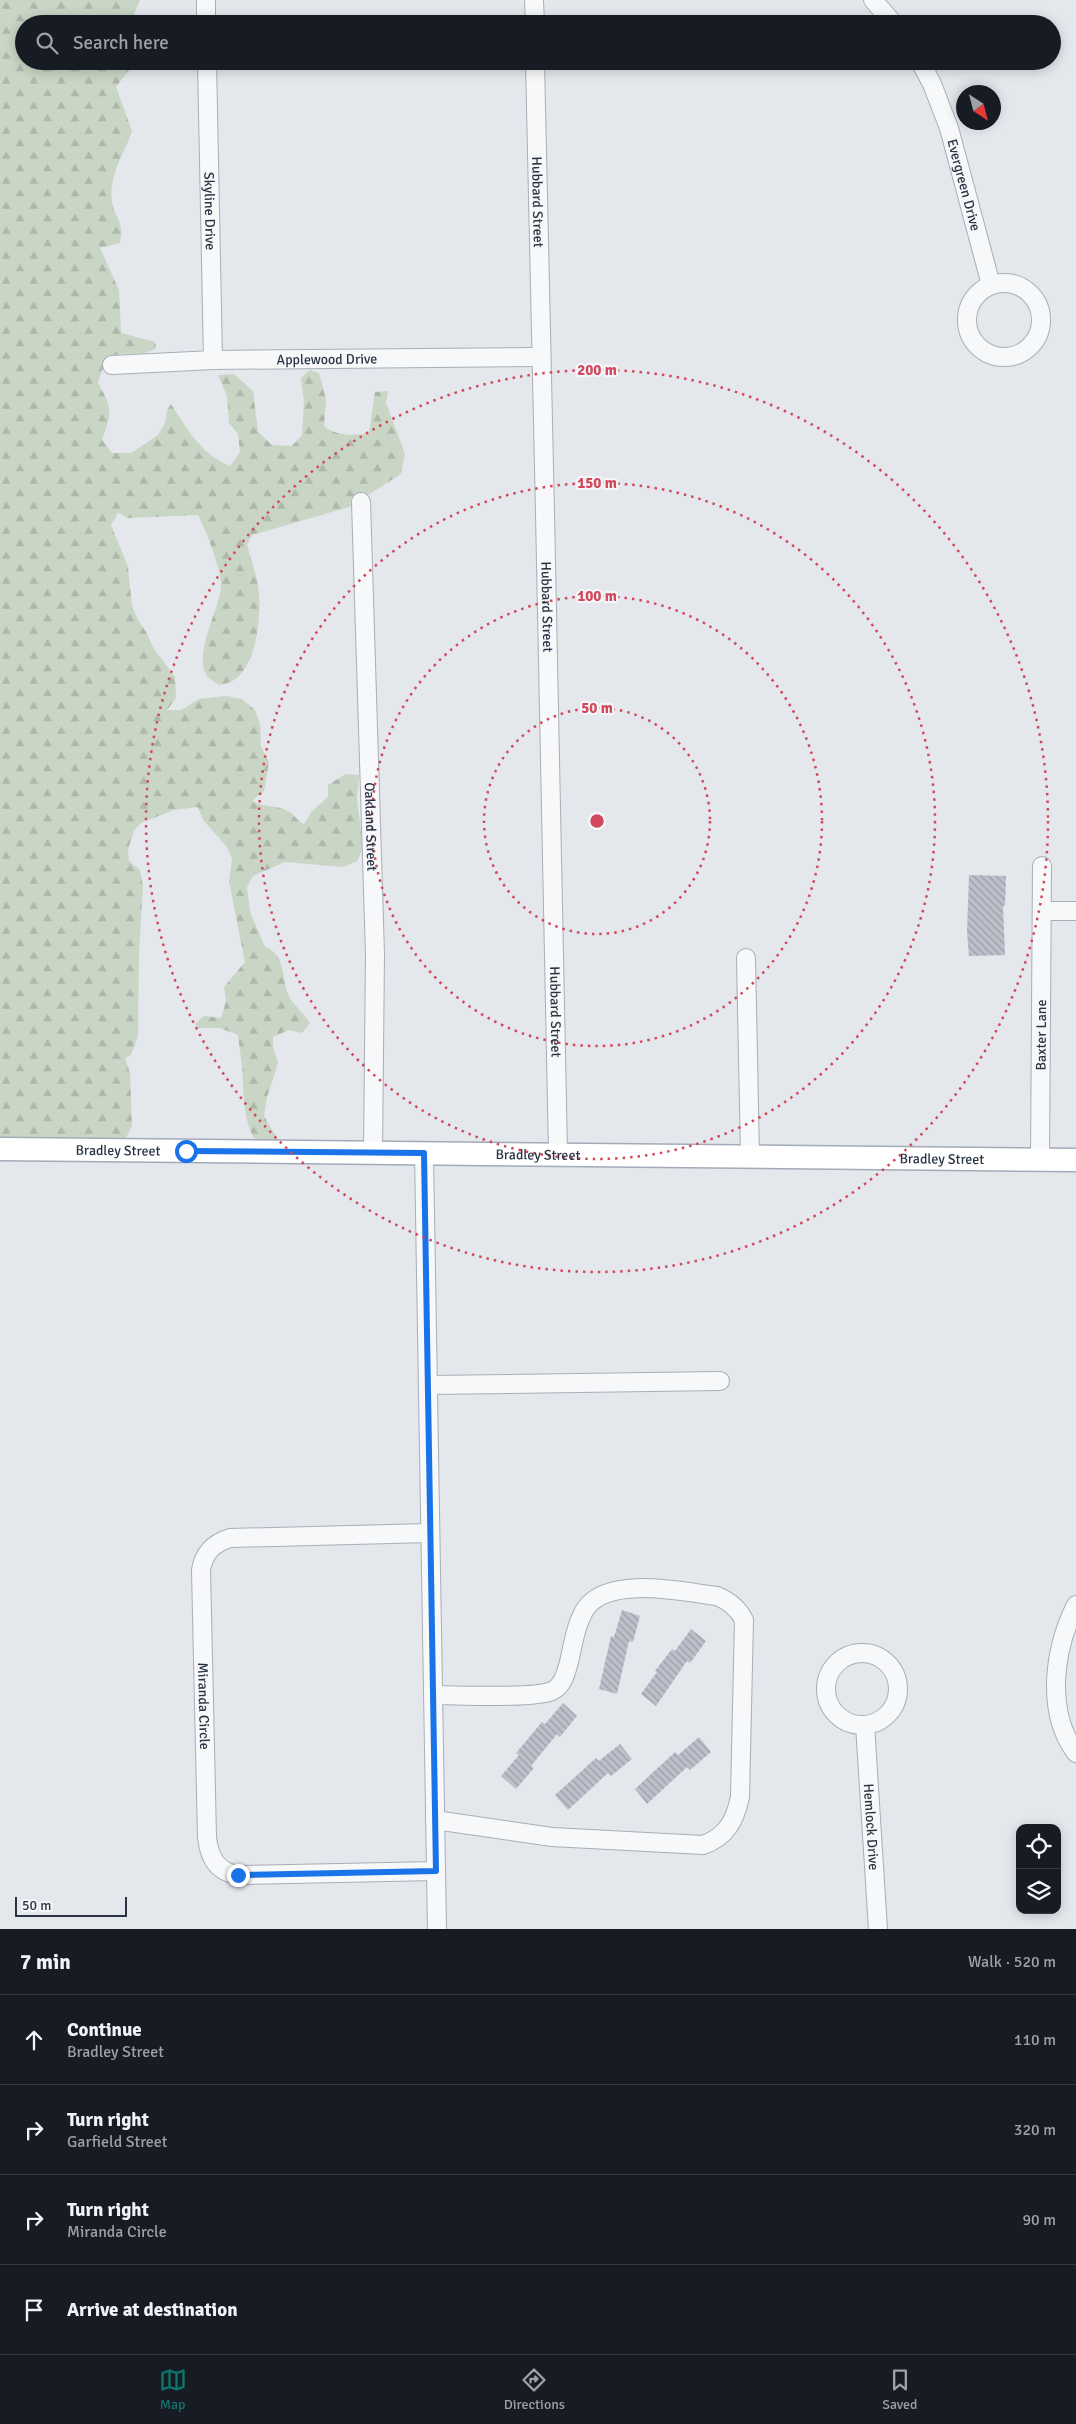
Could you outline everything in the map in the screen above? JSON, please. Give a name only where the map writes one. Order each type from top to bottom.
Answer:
[{"type":"main road","name":"Bradley Street","points":[[0,1149],[558,1153],[1076,1160]]},
{"type":"street","points":[[206,0],[206,15]]},
{"type":"street","points":[[534,0],[535,15]]},
{"type":"street","points":[[873,0],[886,15]]},
{"type":"street","name":"Skyline Drive","points":[[207,70],[213,360]]},
{"type":"street","name":"Hubbard Street","points":[[535,70],[552,748],[558,1153]]},
{"type":"street","name":"Evergreen Drive","points":[[925,70],[932,84],[948,128],[991,285]]},
{"type":"street","points":[[1003,283],[1022,287],[1035,299],[1040,310],[1041,328],[1036,340],[1028,349],[1017,355],[993,356],[982,350],[970,336],[967,318],[970,306],[976,295],[991,285],[1003,283]]},
{"type":"street","name":"Applewood Drive","points":[[112,365],[213,360],[541,357]]},
{"type":"street","name":"Oakland Street","points":[[361,502],[375,954],[373,1152]]},
{"type":"street","name":"Baxter Lane","points":[[1040,1160],[1042,866]]},
{"type":"street","points":[[1042,911],[1076,912]]},
{"type":"street","points":[[746,958],[750,1156]]},
{"type":"street","points":[[424,1153],[437,1929]]},
{"type":"street","points":[[428,1385],[720,1381]]},
{"type":"street","name":"Miranda Circle","points":[[430,1532],[230,1538],[215,1544],[209,1550],[201,1570],[207,1836],[210,1854],[217,1866],[229,1874],[238,1875],[436,1871]]},
{"type":"street","points":[[434,1695],[535,1694],[553,1690],[563,1680],[579,1622],[587,1606],[607,1593],[636,1587],[717,1596],[727,1600],[735,1607],[744,1620],[740,1797],[733,1822],[715,1841],[703,1845],[552,1836],[435,1820]]},
{"type":"street","points":[[1076,1604],[1065,1629],[1056,1688],[1058,1718],[1066,1738],[1076,1753]]},
{"type":"street","points":[[861,1653],[874,1655],[884,1661],[893,1670],[898,1681],[898,1694],[895,1705],[888,1715],[877,1722],[865,1725],[854,1724],[839,1716],[829,1703],[826,1692],[832,1670],[850,1655],[861,1653]]},
{"type":"street","name":"Hemlock Drive","points":[[865,1725],[878,1929]]},
{"type":"green space","points":[[0,0],[140,0],[134,15],[15,15],[15,70],[129,70],[116,87],[132,131],[114,175],[111,193],[121,229],[120,243],[100,248],[119,290],[121,333],[155,342],[156,348],[138,354],[115,355],[103,369],[98,383],[108,405],[109,417],[102,440],[112,453],[131,453],[158,435],[165,423],[167,410],[171,404],[203,448],[230,466],[240,452],[238,434],[229,423],[227,396],[218,375],[234,374],[253,391],[258,432],[272,445],[292,446],[302,435],[304,402],[301,378],[310,370],[319,373],[326,399],[324,426],[334,432],[351,435],[369,433],[375,392],[388,391],[386,403],[405,454],[401,474],[349,507],[252,535],[247,545],[258,586],[259,610],[256,637],[248,662],[242,672],[231,682],[219,685],[207,676],[203,666],[205,643],[217,606],[221,585],[219,569],[213,550],[198,515],[128,518],[118,513],[111,525],[128,567],[132,606],[154,649],[175,677],[176,698],[167,710],[181,710],[199,699],[226,696],[242,699],[255,710],[260,724],[261,746],[269,762],[264,791],[252,801],[261,805],[284,809],[304,824],[312,811],[328,797],[328,785],[346,774],[359,775],[357,799],[363,848],[357,861],[343,867],[285,862],[253,876],[247,887],[250,912],[265,947],[272,950],[280,960],[288,994],[310,1023],[302,1033],[289,1030],[273,1037],[273,1047],[278,1063],[267,1097],[264,1116],[278,1140],[269,1143],[254,1138],[250,1129],[244,1103],[238,1035],[220,1028],[199,1028],[195,1024],[204,1016],[221,1018],[226,1001],[224,987],[245,962],[229,881],[232,859],[227,847],[203,820],[198,807],[174,810],[141,823],[134,831],[128,849],[129,861],[140,870],[143,887],[139,952],[138,1036],[131,1055],[125,1058],[130,1073],[132,1126],[125,1139],[78,1141],[63,1137],[44,1142],[0,1141]]},
{"type":"building","points":[[969,875],[1006,876],[1005,906],[1003,906],[1005,955],[969,956],[967,932]]},
{"type":"building","points":[[622,1610],[640,1616],[633,1642],[629,1641],[617,1694],[599,1689],[611,1636],[614,1637]]},
{"type":"building","points":[[691,1629],[706,1641],[690,1663],[687,1661],[656,1706],[641,1694],[657,1672],[655,1671],[672,1649],[675,1651]]},
{"type":"building","points":[[563,1703],[577,1716],[560,1737],[557,1734],[531,1766],[534,1768],[516,1789],[501,1776],[519,1755],[516,1753],[542,1722],[545,1724]]},
{"type":"building","points":[[699,1737],[711,1752],[690,1770],[687,1767],[647,1804],[635,1789],[675,1752],[678,1755]]},
{"type":"building","points":[[620,1744],[632,1759],[611,1776],[608,1773],[568,1810],[555,1795],[596,1758],[599,1761]]},
{"type":"route","points":[[186,1151],[424,1153],[436,1871],[238,1875]]}]
